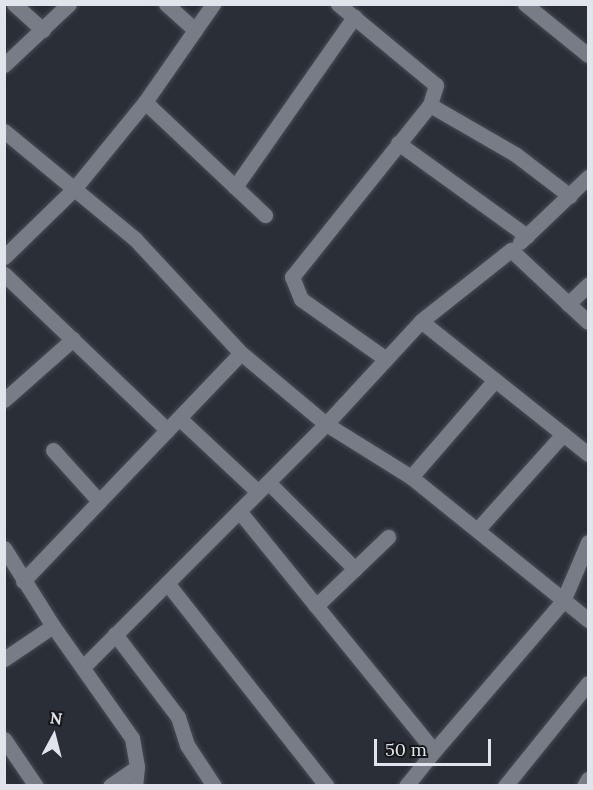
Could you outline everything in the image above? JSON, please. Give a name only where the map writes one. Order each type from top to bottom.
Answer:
[{"type":"street","points":[[14,4],[43,30]]},
{"type":"street","points":[[4,65],[69,4]]},
{"type":"street","points":[[166,4],[195,30]]},
{"type":"street","points":[[4,257],[74,189],[146,102],[213,4]]},
{"type":"street","points":[[338,4],[436,86],[430,105],[292,277],[302,300],[386,359]]},
{"type":"street","points":[[525,4],[588,56]]},
{"type":"street","points":[[235,187],[354,17]]},
{"type":"street","points":[[146,102],[265,215]]},
{"type":"street","points":[[430,105],[515,154],[570,196]]},
{"type":"street","points":[[4,131],[135,239],[240,353],[326,424],[411,477],[588,620]]},
{"type":"street","points":[[398,143],[527,236]]},
{"type":"street","points":[[84,666],[326,424],[421,321],[511,250],[588,177]]},
{"type":"street","points":[[511,250],[588,322]]},
{"type":"street","points":[[4,274],[167,430]]},
{"type":"street","points":[[568,304],[588,285]]},
{"type":"street","points":[[421,321],[588,454]]},
{"type":"street","points":[[4,400],[73,339]]},
{"type":"street","points":[[23,581],[240,353]]},
{"type":"street","points":[[411,477],[495,380]]},
{"type":"street","points":[[179,418],[263,487],[355,569]]},
{"type":"street","points":[[477,530],[563,434]]},
{"type":"street","points":[[53,450],[99,501]]},
{"type":"street","points":[[239,511],[434,751]]},
{"type":"street","points":[[316,606],[388,537]]},
{"type":"street","points":[[406,786],[563,601],[588,543]]},
{"type":"street","points":[[4,548],[52,626],[84,666],[132,738],[137,767],[135,786]]},
{"type":"street","points":[[167,583],[327,786]]},
{"type":"street","points":[[4,659],[52,626]]},
{"type":"street","points":[[115,634],[178,717],[187,745],[214,786]]},
{"type":"street","points":[[505,786],[588,683]]},
{"type":"street","points":[[4,739],[36,786]]},
{"type":"street","points":[[111,786],[137,767]]},
{"type":"street","points":[[584,786],[588,779]]}]
